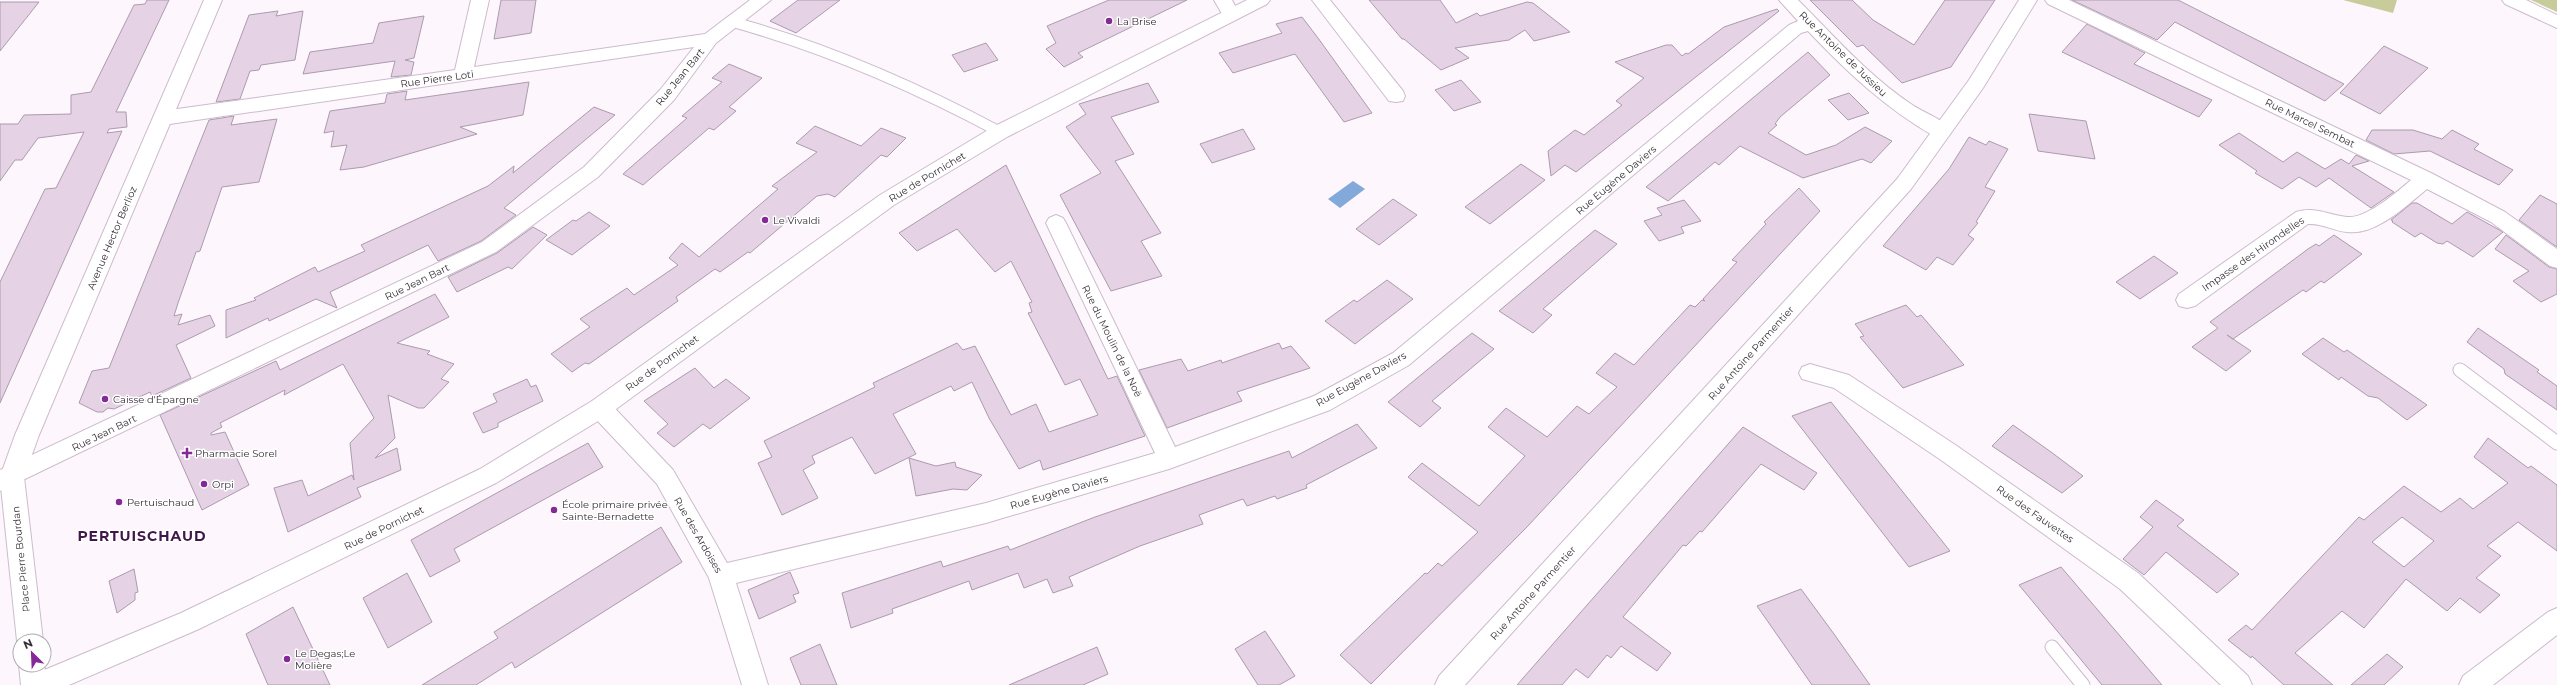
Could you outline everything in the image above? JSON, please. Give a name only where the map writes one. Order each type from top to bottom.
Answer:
[{"type":"street","name":"Avenue Hector Berlioz","points":[[6,479],[27,435],[213,0]]},
{"type":"street","points":[[463,75],[480,0]]},
{"type":"street","name":"Rue Jean Bart","points":[[6,479],[489,247],[591,172],[667,96],[710,39],[762,0]]},
{"type":"street","name":"Rue de Pornichet","points":[[39,685],[190,621],[366,537],[488,476],[600,408],[887,200],[1000,132],[1227,7],[1262,0]]},
{"type":"street","points":[[1321,0],[1396,96]]},
{"type":"street","name":"Rue Antoine de Jussieu","points":[[1788,0],[1876,88],[1907,113],[1941,131]]},
{"type":"street","name":"Rue Antoine Parmentier","points":[[1448,685],[1904,184],[1976,84],[2028,0]]},
{"type":"street","name":"Rue Marcel Sembat","points":[[2054,0],[2426,179],[2498,217],[2557,260]]},
{"type":"street","points":[[2511,0],[2557,22]]},
{"type":"street","name":"Rue Eugène Daviers","points":[[721,575],[986,513],[1169,459],[1322,403],[1401,359],[1795,29],[1811,23]]},
{"type":"street","name":"Rue Pierre Loti","points":[[163,118],[710,39]]},
{"type":"street","name":"Impasse des Hirondelles","points":[[2187,300],[2303,217],[2314,214],[2346,225],[2357,225],[2369,220],[2426,179]]},
{"type":"street","name":"Rue du Moulin de la Noë","points":[[1056,223],[1169,459]]},
{"type":"street","name":"Rue des Fauvettes","points":[[1810,373],[1841,381],[1949,453],[2129,581],[2239,685]]},
{"type":"street","name":"Rue des Ardoises","points":[[600,408],[665,477],[721,575],[755,685]]},
{"type":"street","name":"Place Pierre Bourdan","points":[[6,479],[29,633]]},
{"type":"street","points":[[2472,685],[2557,620]]},
{"type":"street","points":[[33,673],[34,685]]},
{"type":"lane","points":[[733,22],[819,48],[904,82],[1000,132]]},
{"type":"lane","points":[[2460,370],[2557,443]]},
{"type":"lane","points":[[2052,647],[2083,685]]},
{"type":"green space","points":[[2343,0],[2397,0],[2393,13]]},
{"type":"green space","points":[[2531,0],[2557,0],[2557,12]]},
{"type":"water","points":[[1353,181],[1365,189],[1340,208],[1328,199]]},
{"type":"building","points":[[147,0],[169,0],[116,112],[126,112],[127,127],[109,129],[107,133],[122,131],[0,403],[0,282],[45,189],[56,188],[84,132],[38,138],[22,160],[15,160],[0,181],[0,124],[18,124],[24,115],[71,114],[71,95],[91,92],[134,5],[145,4]]},
{"type":"building","points":[[501,0],[536,0],[531,33],[494,39]]},
{"type":"building","points":[[798,0],[840,0],[796,33],[770,21]]},
{"type":"building","points":[[1109,0],[1187,0],[1078,53],[1083,57],[1064,67],[1046,49],[1056,43],[1047,26]]},
{"type":"building","points":[[1369,0],[1440,0],[1456,23],[1477,13],[1480,16],[1527,2],[1533,3],[1570,32],[1534,41],[1525,30],[1509,40],[1455,48],[1469,58],[1441,70],[1404,39],[1402,39]]},
{"type":"building","points":[[1810,0],[1852,0],[1873,20],[1914,45],[1945,0],[1995,0],[1951,67],[1902,83],[1863,45],[1857,47]]},
{"type":"building","points":[[2072,0],[2178,0],[2344,84],[2325,101],[2175,22],[2157,40]]},
{"type":"building","points":[[0,2],[39,2],[0,51]]},
{"type":"building","points":[[1777,9],[1779,11],[1576,172],[1565,165],[1551,176],[1548,151],[1575,130],[1584,135],[1622,105],[1616,101],[1644,78],[1615,62],[1666,45],[1672,45],[1682,56],[1686,53],[1688,54],[1724,27]]},
{"type":"building","points":[[278,11],[276,16],[303,11],[295,60],[261,65],[259,70],[250,71],[240,99],[216,102],[249,15]]},
{"type":"building","points":[[424,16],[414,58],[405,60],[414,62],[411,75],[391,77],[395,61],[303,74],[310,52],[373,43],[379,23]]},
{"type":"building","points":[[1302,17],[1372,113],[1344,122],[1295,54],[1233,73],[1219,53],[1282,33],[1276,24]]},
{"type":"building","points":[[2087,24],[2145,53],[2134,64],[2212,100],[2199,117],[2062,52]]},
{"type":"building","points":[[986,43],[998,60],[964,72],[952,55]]},
{"type":"building","points":[[2384,46],[2428,68],[2380,114],[2340,93]]},
{"type":"building","points":[[1808,52],[1830,75],[1780,117],[1775,124],[1777,125],[1768,133],[1806,155],[1836,145],[1865,127],[1892,141],[1871,163],[1862,159],[1803,178],[1740,146],[1719,165],[1715,162],[1668,201],[1646,187]]},
{"type":"building","points":[[729,64],[762,78],[729,107],[736,111],[714,130],[709,128],[643,185],[623,174],[687,118],[682,116],[722,82],[712,78]]},
{"type":"building","points":[[1461,80],[1481,102],[1454,111],[1435,90]]},
{"type":"building","points":[[529,82],[523,115],[460,127],[477,134],[364,167],[340,170],[347,145],[331,147],[334,131],[324,133],[330,111],[385,103],[387,94],[407,91],[405,100]]},
{"type":"building","points":[[1148,83],[1159,102],[1111,117],[1134,154],[1115,161],[1161,233],[1141,241],[1162,276],[1111,291],[1060,195],[1101,173],[1066,127],[1086,114],[1079,104]]},
{"type":"building","points":[[1849,93],[1869,113],[1848,120],[1828,100]]},
{"type":"building","points":[[594,107],[615,115],[504,208],[516,215],[481,241],[438,261],[428,245],[330,292],[337,308],[316,299],[269,321],[268,318],[226,338],[226,310],[256,300],[254,298],[315,267],[318,272],[365,251],[361,245],[488,186],[514,166],[513,173]]},
{"type":"building","points":[[2029,114],[2086,121],[2095,159],[2038,151]]},
{"type":"building","points":[[234,116],[231,125],[277,119],[259,182],[222,187],[200,251],[196,252],[178,303],[174,316],[182,314],[178,325],[210,315],[215,326],[176,345],[191,378],[152,396],[150,392],[114,409],[108,408],[103,412],[97,412],[79,403],[92,371],[109,368],[209,120]]},
{"type":"building","points":[[815,126],[861,146],[881,128],[906,138],[887,157],[881,155],[835,197],[828,194],[817,196],[750,253],[748,252],[720,272],[715,269],[676,297],[678,301],[589,364],[585,363],[572,372],[551,354],[590,327],[580,319],[627,288],[634,295],[678,265],[669,258],[682,243],[699,257],[778,189],[772,186],[817,152],[796,143]]},
{"type":"building","points":[[1243,129],[1255,149],[1212,163],[1200,144]]},
{"type":"building","points":[[2372,130],[2413,130],[2442,139],[2452,130],[2479,144],[2474,149],[2513,170],[2499,185],[2430,151],[2394,154],[2366,140]]},
{"type":"building","points":[[2239,133],[2283,162],[2297,152],[2325,169],[2341,159],[2349,164],[2356,155],[2369,161],[2352,166],[2394,192],[2371,208],[2329,178],[2316,187],[2299,177],[2282,189],[2255,173],[2257,171],[2219,145]]},
{"type":"building","points":[[1969,137],[1986,145],[1989,141],[2008,149],[1985,187],[1995,191],[1976,222],[1978,223],[1968,235],[1974,239],[1953,265],[1937,257],[1926,270],[1883,246],[1949,169]]},
{"type":"building","points":[[1521,164],[1545,180],[1490,224],[1465,207]]},
{"type":"building","points":[[1006,165],[1108,379],[1117,376],[1145,436],[1043,470],[1040,460],[1019,469],[989,418],[972,382],[954,391],[951,386],[893,414],[916,454],[875,474],[852,437],[812,456],[815,463],[803,470],[818,498],[782,515],[758,463],[772,457],[764,441],[875,387],[873,383],[957,343],[963,350],[975,346],[1011,415],[1036,404],[1049,432],[1098,415],[1080,379],[1065,385],[1028,313],[1032,312],[1029,303],[1032,302],[1011,261],[995,272],[957,229],[917,251],[899,233]]},
{"type":"building","points":[[1799,188],[1820,211],[1526,528],[1371,684],[1340,655],[1425,573],[1427,574],[1438,563],[1442,566],[1478,532],[1408,477],[1422,463],[1479,506],[1525,456],[1488,427],[1506,408],[1547,437],[1577,406],[1589,414],[1617,387],[1596,373],[1615,353],[1634,365],[1690,305],[1695,307],[1702,300],[1705,301],[1703,299],[1737,262],[1732,260],[1766,224],[1764,222]]},
{"type":"building","points":[[2540,195],[2557,204],[2557,247],[2519,220]]},
{"type":"building","points":[[1393,199],[1417,215],[1379,245],[1356,229]]},
{"type":"building","points":[[1684,200],[1701,221],[1681,227],[1684,233],[1659,241],[1644,221],[1662,215],[1657,208]]},
{"type":"building","points":[[2412,203],[2417,203],[2452,224],[2467,212],[2503,232],[2473,257],[2447,241],[2443,244],[2437,243],[2421,233],[2415,237],[2392,222],[2393,221],[2391,220]]},
{"type":"building","points":[[589,212],[610,226],[572,255],[546,240],[573,220],[576,221]]},
{"type":"building","points":[[533,227],[547,235],[512,269],[508,267],[457,292],[448,277],[497,253]]},
{"type":"building","points":[[1595,230],[1617,244],[1543,309],[1552,315],[1533,333],[1499,311]]},
{"type":"building","points":[[2334,235],[2362,254],[2324,283],[2321,281],[2306,292],[2303,290],[2233,339],[2251,351],[2226,371],[2192,347],[2218,328],[2210,322],[2316,244],[2319,246]]},
{"type":"building","points":[[2506,235],[2549,267],[2557,269],[2557,294],[2541,302],[2513,281],[2529,271],[2495,249]]},
{"type":"building","points":[[2154,256],[2178,273],[2140,299],[2116,282]]},
{"type":"building","points":[[1387,280],[1413,299],[1355,344],[1325,321],[1354,300],[1357,302]]},
{"type":"building","points":[[435,294],[449,317],[397,343],[430,351],[427,354],[454,364],[441,379],[449,382],[424,408],[418,408],[388,395],[395,438],[375,458],[397,448],[401,470],[357,488],[361,497],[288,532],[274,488],[302,480],[308,496],[352,475],[354,480],[350,443],[374,418],[343,364],[284,395],[285,390],[220,423],[222,427],[211,433],[211,435],[225,432],[249,485],[202,510],[160,415],[276,361],[280,370]]},
{"type":"building","points":[[1906,305],[1917,317],[1921,315],[1964,365],[1903,388],[1860,337],[1864,336],[1855,324]]},
{"type":"building","points":[[2478,328],[2539,370],[2537,372],[2557,386],[2557,410],[2505,374],[2504,369],[2467,342]]},
{"type":"building","points":[[1472,333],[1494,349],[1432,401],[1441,408],[1420,427],[1388,402]]},
{"type":"building","points":[[2323,338],[2344,352],[2347,350],[2427,405],[2407,420],[2378,398],[2368,396],[2341,377],[2339,380],[2302,354]]},
{"type":"building","points":[[1279,343],[1282,349],[1291,346],[1310,368],[1237,392],[1242,401],[1167,428],[1139,370],[1181,359],[1188,371],[1221,360],[1222,363]]},
{"type":"building","points":[[695,368],[714,388],[726,379],[750,398],[710,429],[703,424],[674,447],[657,433],[668,424],[644,401]]},
{"type":"building","points":[[527,379],[531,387],[536,385],[543,401],[498,423],[498,427],[483,433],[473,413],[497,402],[493,394]]},
{"type":"building","points":[[1831,402],[1950,551],[1909,567],[1792,416]]},
{"type":"building","points":[[1357,424],[1377,448],[1306,485],[1307,488],[1277,499],[1275,496],[1247,506],[1243,499],[1199,515],[1203,524],[1140,546],[1069,577],[1073,586],[1053,593],[1047,579],[1024,588],[1018,573],[972,590],[969,581],[892,609],[893,613],[851,628],[842,593],[941,561],[943,567],[1008,546],[1010,550],[1095,517],[1289,451],[1292,458]]},
{"type":"building","points":[[2013,425],[2083,476],[2062,493],[1992,446]]},
{"type":"building","points":[[1743,427],[1817,473],[1804,490],[1761,464],[1702,532],[1700,531],[1686,546],[1683,545],[1623,617],[1671,653],[1657,671],[1621,646],[1611,658],[1607,655],[1588,678],[1576,669],[1562,685],[1517,685]]},
{"type":"building","points":[[2488,438],[2528,468],[2531,466],[2557,485],[2557,551],[2518,522],[2487,546],[2501,556],[2476,578],[2500,595],[2480,613],[2460,598],[2447,611],[2406,579],[2364,628],[2342,611],[2295,653],[2333,685],[2284,685],[2252,656],[2251,658],[2228,640],[2246,625],[2252,630],[2359,517],[2364,520],[2404,486],[2441,512],[2460,498],[2473,509],[2508,483],[2474,457]],"holes":[[[2402,517],[2434,541],[2404,567],[2372,542]]]},
{"type":"building","points":[[588,443],[603,467],[454,549],[460,561],[430,577],[411,540]]},
{"type":"building","points":[[909,458],[936,466],[955,462],[956,467],[982,475],[967,490],[953,489],[916,496]]},
{"type":"building","points":[[2156,500],[2184,520],[2177,526],[2239,574],[2217,593],[2166,552],[2144,575],[2123,559],[2153,527],[2140,517]]},
{"type":"building","points":[[661,527],[682,562],[515,668],[512,662],[476,685],[422,685],[498,638],[494,632]]},
{"type":"building","points":[[2061,567],[2162,685],[2102,685],[2019,585]]},
{"type":"building","points":[[134,569],[138,592],[135,593],[135,600],[117,613],[109,581]]},
{"type":"building","points":[[790,572],[799,593],[793,595],[796,602],[759,619],[748,590]]},
{"type":"building","points":[[407,573],[432,622],[388,648],[363,598]]},
{"type":"building","points":[[1801,589],[1870,685],[1812,685],[1757,606]]},
{"type":"building","name":"Le Degas;Le Molière","points":[[293,607],[330,685],[268,685],[246,634]]},
{"type":"building","points":[[1265,631],[1295,676],[1279,685],[1258,685],[1235,649]]},
{"type":"building","points":[[820,644],[837,685],[801,685],[790,658]]},
{"type":"building","points":[[1097,647],[1108,674],[1083,685],[1009,685]]},
{"type":"building","points":[[2387,654],[2403,667],[2384,685],[2351,685]]},
{"type":"place","name":"La Brise","points":[[1109,21]]},
{"type":"place","name":"Le Vivaldi","points":[[765,220]]},
{"type":"place","name":"Caisse d'Épargne","points":[[105,399]]},
{"type":"place","name":"Pharmacie Sorel","points":[[187,453]]},
{"type":"place","name":"Orpi","points":[[204,484]]},
{"type":"place","name":"Pertuischaud","points":[[119,502]]},
{"type":"place","name":"École primaire privée Sainte-Bernadette","points":[[554,510]]},
{"type":"place","name":"Le Degas;Le Molière","points":[[287,659]]},
{"type":"district","name":"PERTUISCHAUD","points":[[142,536]]}]
